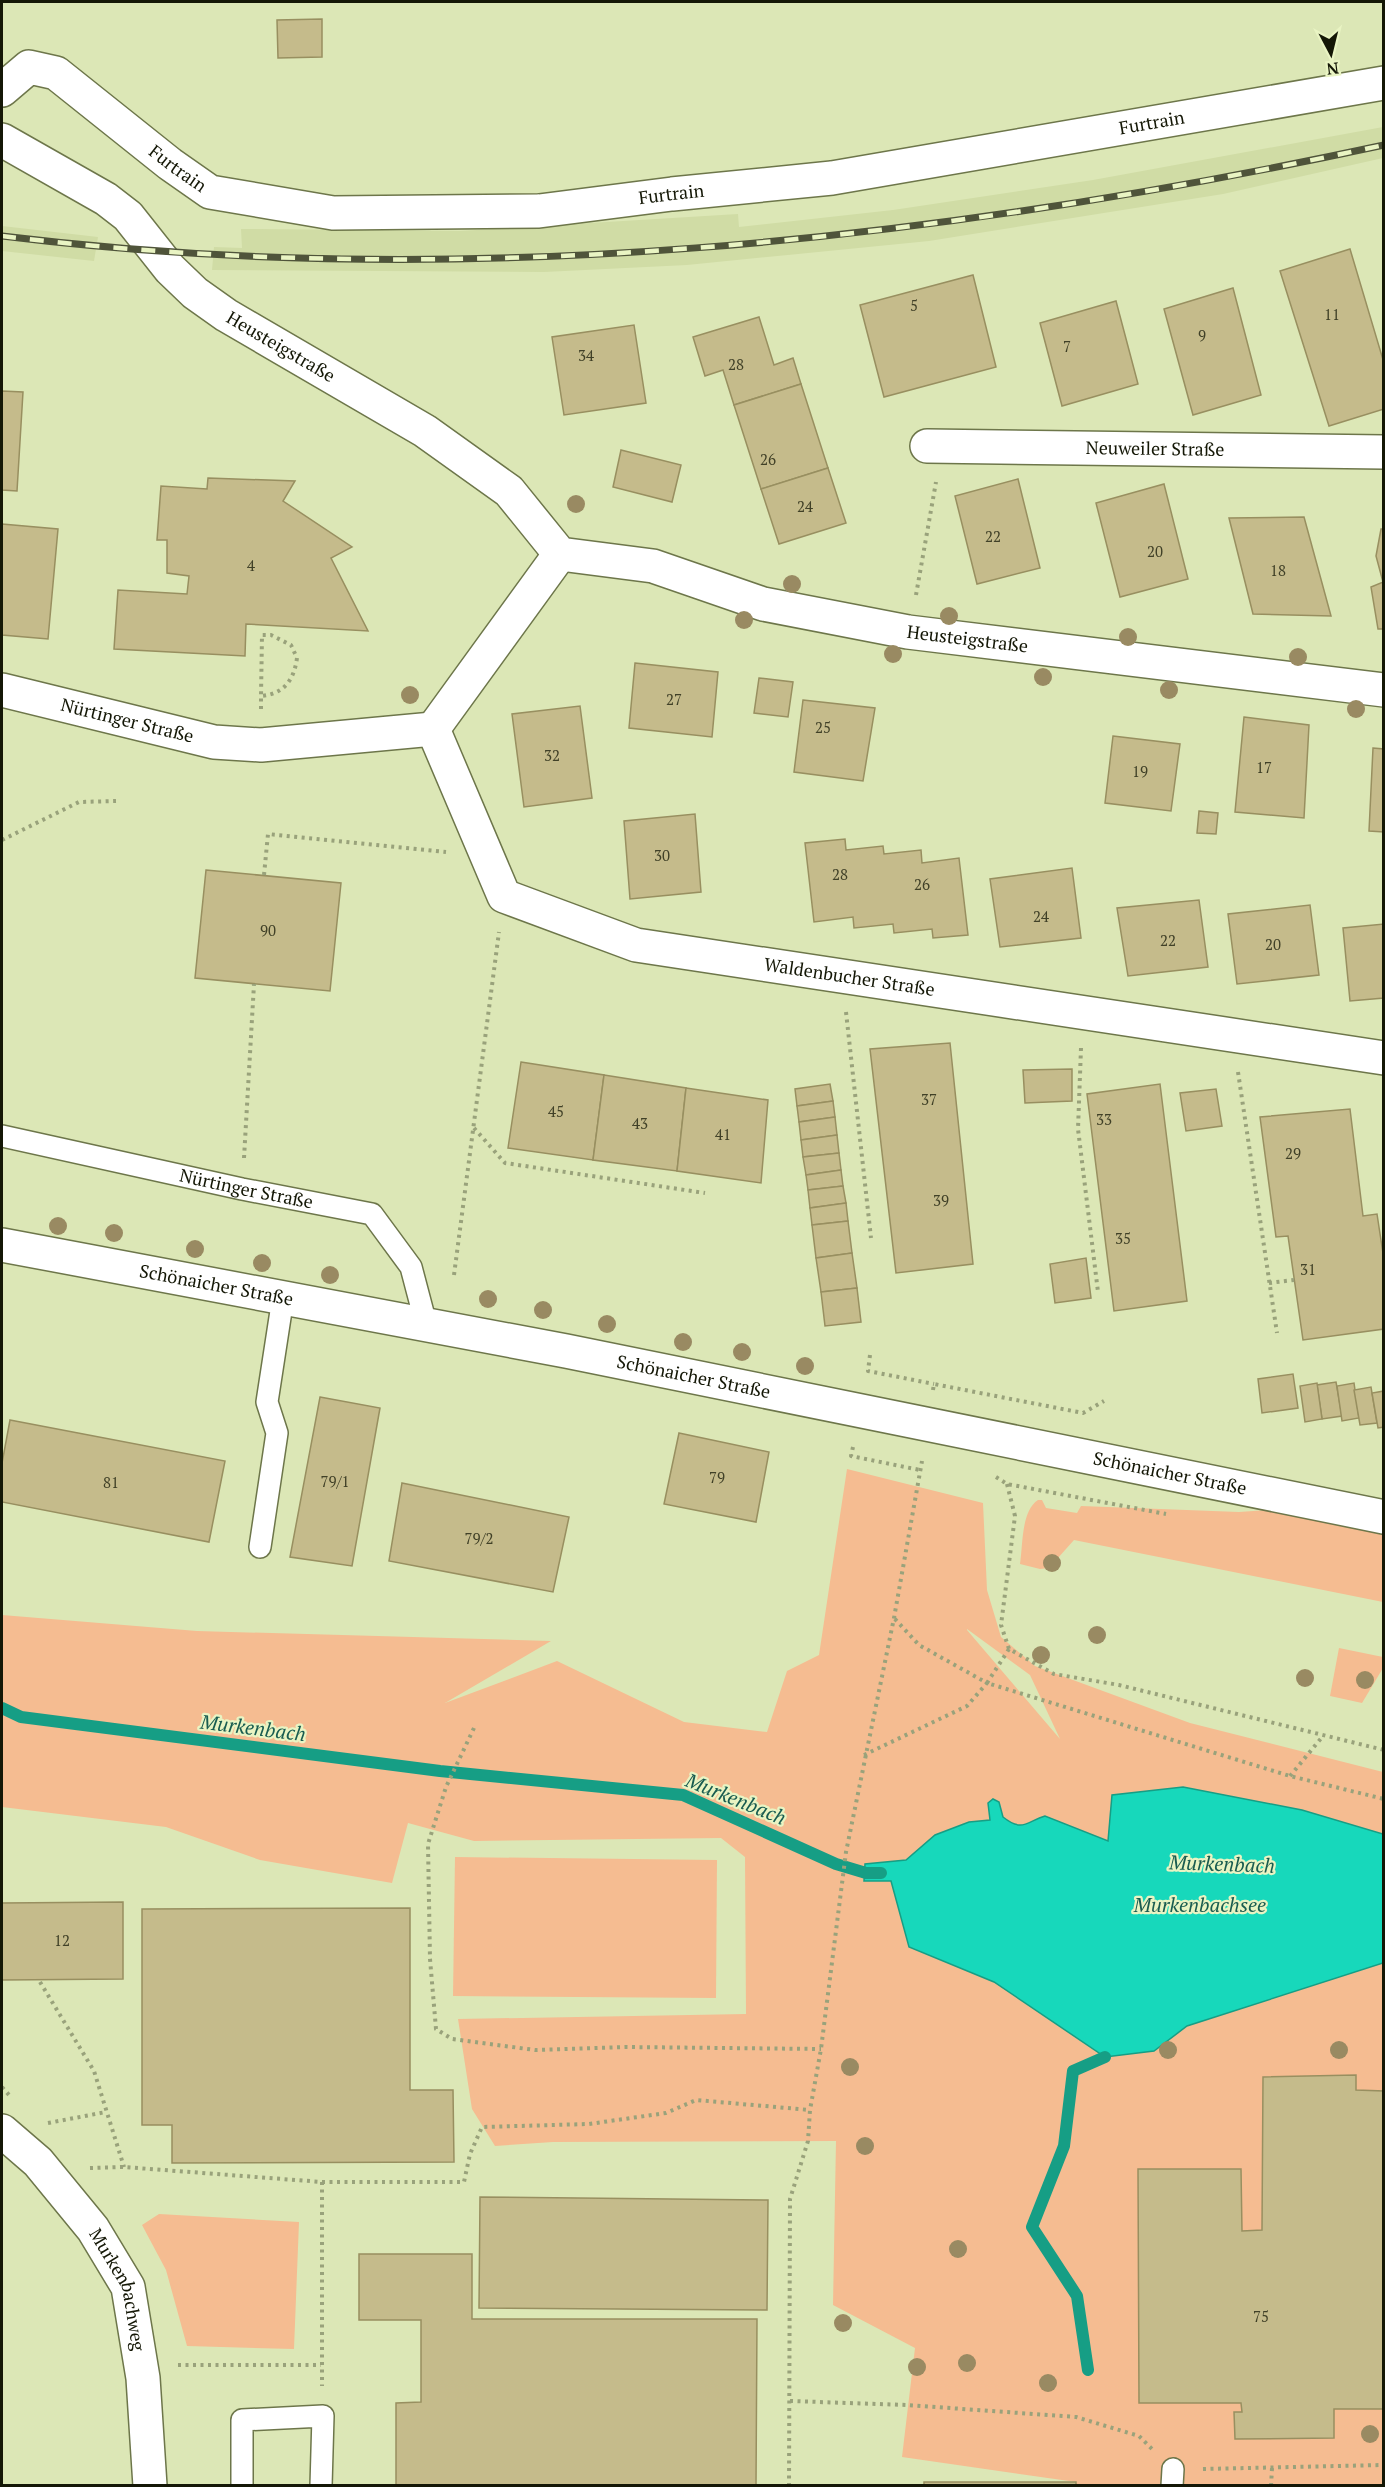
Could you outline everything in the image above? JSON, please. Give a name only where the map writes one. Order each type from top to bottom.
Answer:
[{"type":"street","name":"Furtrain","points":[[2,90],[29,67],[56,73],[170,164],[210,192],[333,213],[539,211],[672,194],[831,178],[1383,83]]},
{"type":"street","name":"Heusteigstraße","points":[[2,140],[106,199],[128,216],[170,269],[195,293],[226,315],[425,431],[509,491],[560,554],[653,566],[763,604],[908,632],[1383,690]]},
{"type":"street","name":"Neuweiler Straße","points":[[927,446],[1383,452]]},
{"type":"street","points":[[504,896],[485,856],[433,729],[560,554]]},
{"type":"street","name":"Nürtinger Straße","points":[[2,690],[214,742],[261,745],[433,729]]},
{"type":"street","name":"Waldenbucher Straße","points":[[504,896],[636,945],[1383,1058]]},
{"type":"street","name":"Schönaicher Straße","points":[[2,1245],[426,1324],[1383,1517]]},
{"type":"street","name":"Murkenbachweg","points":[[2,2131],[38,2162],[99,2238],[128,2287],[141,2365],[150,2486]]},
{"type":"lane","name":"Nürtinger Straße","points":[[2,1136],[242,1189],[372,1214],[411,1267],[426,1324]]},
{"type":"lane","points":[[260,1547],[277,1433],[267,1402],[283,1299]]},
{"type":"lane","points":[[242,2486],[242,2420],[323,2416],[321,2486]]},
{"type":"path","points":[[908,632],[937,487],[927,446]]},
{"type":"path","points":[[261,696],[273,695],[283,689],[293,676],[296,665],[296,651],[291,645],[271,635],[262,635],[261,696],[261,745]]},
{"type":"path","points":[[2,840],[79,802],[116,801]]},
{"type":"path","points":[[264,875],[268,834],[485,856]]},
{"type":"path","points":[[454,1275],[504,896]]},
{"type":"path","points":[[843,978],[871,1238]]},
{"type":"path","points":[[242,1189],[254,984]]},
{"type":"path","points":[[1082,1013],[1078,1129],[1098,1292]]},
{"type":"path","points":[[1232,1035],[1277,1333]]},
{"type":"path","points":[[474,1127],[505,1162],[705,1193]]},
{"type":"path","points":[[1269,1283],[1294,1280]]},
{"type":"path","points":[[870,1355],[868,1371],[934,1384],[1083,1413],[1104,1401]]},
{"type":"path","points":[[932,1393],[934,1384]]},
{"type":"path","points":[[851,1456],[920,1470]]},
{"type":"path","points":[[789,2486],[790,2199],[808,2141],[810,2110],[821,2049],[846,1852],[894,1618],[923,1458]]},
{"type":"path","points":[[1166,1514],[1006,1484],[1015,1516],[1001,1625],[1010,1649],[1054,1674],[1119,1685],[1383,1750]]},
{"type":"path","points":[[894,1618],[918,1645],[987,1683],[1290,1776],[1383,1799]]},
{"type":"path","points":[[864,1756],[967,1706],[987,1683],[1010,1649]]},
{"type":"path","points":[[474,1728],[446,1787],[428,1844],[430,1959],[436,2029],[452,2039],[536,2050],[626,2047],[821,2049]]},
{"type":"path","points":[[1290,1776],[1323,1736]]},
{"type":"path","points":[[40,1982],[94,2071],[124,2168]]},
{"type":"path","points":[[78,2168],[124,2168],[322,2182],[464,2182],[470,2154],[482,2127],[589,2124],[666,2113],[696,2100],[810,2110]]},
{"type":"path","points":[[37,2125],[106,2112]]},
{"type":"path","points":[[322,2182],[323,2416]]},
{"type":"path","points":[[141,2365],[321,2365]]},
{"type":"path","points":[[790,2401],[907,2405],[1076,2417],[1139,2436],[1173,2477],[1272,2468],[1383,2465]]},
{"type":"path","points":[[1271,2486],[1272,2468]]},
{"type":"shaded area","points":[[1383,127],[1383,158],[1223,194],[929,241],[687,265],[544,272],[212,270],[214,247],[242,248],[241,229],[460,231],[738,214],[739,227],[893,210],[1093,180]]},
{"type":"shaded area","points":[[2,226],[98,237],[94,261],[2,251]]},
{"type":"shaded area","points":[[847,1469],[983,1503],[987,1590],[1001,1637],[1035,1666],[1190,1723],[1383,1772],[1383,2485],[1076,2485],[1076,2482],[902,2457],[915,2348],[833,2305],[836,2141],[553,2142],[495,2146],[472,2109],[458,2019],[746,2014],[745,1857],[721,1838],[474,1841],[408,1823],[392,1883],[260,1860],[166,1827],[2,1807],[2,1615],[197,1631],[551,1641],[445,1703],[557,1661],[684,1722],[767,1732],[787,1671],[819,1655]],"holes":[[[967,1629],[1030,1675],[1060,1739]]]},
{"type":"shaded area","points":[[1038,1500],[1042,1500],[1046,1508],[1077,1513],[1081,1506],[1239,1512],[1268,1510],[1383,1534],[1383,1602],[1074,1540],[1049,1568],[1040,1569],[1020,1564],[1028,1512]]},
{"type":"shaded area","points":[[1339,1648],[1383,1657],[1383,1668],[1362,1703],[1330,1696]]},
{"type":"shaded area","points":[[455,1857],[717,1860],[716,1998],[453,1996]]},
{"type":"shaded area","points":[[159,2214],[299,2222],[294,2349],[187,2346],[166,2270],[142,2225]]},
{"type":"water","name":"Murkenbachsee","points":[[1183,1787],[1302,1810],[1383,1834],[1383,1963],[1187,2026],[1154,2051],[1105,2057],[994,1982],[909,1947],[891,1881],[864,1881],[865,1864],[906,1860],[935,1835],[969,1822],[990,1820],[988,1803],[993,1799],[999,1802],[1003,1817],[1015,1824],[1025,1824],[1045,1816],[1108,1841],[1112,1795]]},
{"type":"building","points":[[322,19],[322,57],[278,58],[277,20]]},
{"type":"building","points":[[1350,249],[1384,363],[1384,409],[1329,426],[1280,271]]},
{"type":"building","points":[[973,275],[996,367],[884,397],[860,305]]},
{"type":"building","points":[[1233,288],[1261,395],[1193,415],[1164,309]]},
{"type":"building","points":[[1116,301],[1138,384],[1062,406],[1040,323]]},
{"type":"building","points":[[759,317],[774,365],[793,358],[801,384],[734,405],[723,370],[705,376],[693,337]]},
{"type":"building","points":[[634,325],[646,403],[564,415],[552,337]]},
{"type":"building","points":[[801,384],[828,468],[761,489],[734,405]]},
{"type":"building","points":[[2,391],[23,392],[17,491],[2,490]]},
{"type":"building","points":[[621,450],[681,465],[672,502],[613,487]]},
{"type":"building","points":[[828,468],[846,523],[779,544],[761,489]]},
{"type":"building","points":[[208,478],[295,481],[283,501],[352,547],[331,558],[368,631],[246,624],[245,656],[114,649],[118,590],[187,594],[189,576],[167,573],[167,540],[157,540],[161,486],[207,489]]},
{"type":"building","points":[[1018,479],[1040,568],[977,584],[955,496]]},
{"type":"building","points":[[1164,484],[1188,579],[1120,597],[1096,503]]},
{"type":"building","points":[[1304,517],[1331,616],[1253,614],[1229,518]]},
{"type":"building","points":[[2,524],[58,529],[48,639],[2,635]]},
{"type":"building","points":[[1381,529],[1384,529],[1383,582],[1376,556]]},
{"type":"building","points":[[1383,582],[1384,629],[1378,629],[1371,587]]},
{"type":"building","points":[[635,663],[718,672],[712,737],[629,728]]},
{"type":"building","points":[[759,678],[793,682],[788,717],[754,713]]},
{"type":"building","points":[[803,700],[875,708],[863,781],[794,772]]},
{"type":"building","points":[[580,706],[592,798],[524,807],[512,714]]},
{"type":"building","points":[[1244,717],[1309,725],[1304,818],[1235,812]]},
{"type":"building","points":[[1113,736],[1180,744],[1171,811],[1105,803]]},
{"type":"building","points":[[1373,748],[1384,749],[1384,832],[1369,831]]},
{"type":"building","points":[[1199,811],[1218,813],[1216,834],[1197,833]]},
{"type":"building","points":[[695,814],[701,892],[630,899],[624,821]]},
{"type":"building","points":[[845,839],[846,850],[883,846],[884,854],[921,850],[922,863],[959,858],[968,935],[933,938],[932,929],[894,933],[893,924],[854,928],[853,917],[814,922],[805,843]]},
{"type":"building","points":[[1072,868],[1081,938],[1000,947],[990,879]]},
{"type":"building","points":[[206,870],[341,883],[330,991],[195,978]]},
{"type":"building","points":[[1199,900],[1208,967],[1128,976],[1117,908]]},
{"type":"building","points":[[1310,905],[1319,975],[1237,984],[1228,914]]},
{"type":"building","points":[[1384,924],[1384,998],[1350,1001],[1343,928]]},
{"type":"building","points":[[950,1043],[973,1264],[896,1273],[870,1049]]},
{"type":"building","points":[[521,1062],[604,1075],[593,1160],[508,1148]]},
{"type":"building","points":[[1072,1069],[1072,1101],[1025,1103],[1023,1070]]},
{"type":"building","points":[[604,1075],[686,1088],[677,1171],[593,1160]]},
{"type":"building","points":[[830,1084],[833,1101],[797,1106],[795,1089]]},
{"type":"building","points":[[1160,1084],[1187,1301],[1114,1311],[1087,1094]]},
{"type":"building","points":[[686,1088],[768,1100],[761,1183],[677,1171]]},
{"type":"building","points":[[1216,1089],[1222,1126],[1186,1131],[1180,1093]]},
{"type":"building","points":[[833,1101],[835,1117],[799,1122],[797,1106]]},
{"type":"building","points":[[1350,1109],[1363,1216],[1377,1214],[1384,1260],[1384,1329],[1303,1340],[1288,1236],[1276,1237],[1260,1117]]},
{"type":"building","points":[[835,1117],[837,1135],[801,1140],[799,1122]]},
{"type":"building","points":[[837,1135],[839,1153],[803,1157],[801,1140]]},
{"type":"building","points":[[839,1153],[841,1170],[806,1175],[803,1157]]},
{"type":"building","points":[[841,1170],[843,1186],[808,1190],[806,1175]]},
{"type":"building","points":[[843,1186],[846,1203],[810,1208],[808,1190]]},
{"type":"building","points":[[846,1203],[848,1221],[812,1225],[810,1208]]},
{"type":"building","points":[[848,1221],[852,1253],[816,1258],[812,1225]]},
{"type":"building","points":[[852,1253],[857,1288],[821,1292],[816,1258]]},
{"type":"building","points":[[1086,1258],[1091,1298],[1055,1303],[1050,1264]]},
{"type":"building","points":[[857,1288],[861,1322],[825,1326],[821,1292]]},
{"type":"building","points":[[1293,1374],[1298,1408],[1262,1413],[1258,1379]]},
{"type":"building","points":[[1336,1382],[1342,1416],[1322,1419],[1317,1385]]},
{"type":"building","points":[[1317,1383],[1322,1419],[1305,1422],[1300,1386]]},
{"type":"building","points":[[1354,1383],[1359,1418],[1342,1421],[1337,1386]]},
{"type":"building","points":[[1371,1387],[1377,1423],[1360,1425],[1354,1390]]},
{"type":"building","points":[[1384,1391],[1384,1427],[1378,1428],[1372,1393]]},
{"type":"building","points":[[320,1397],[380,1408],[352,1566],[290,1557]]},
{"type":"building","points":[[10,1420],[225,1461],[209,1542],[2,1502],[2,1463]]},
{"type":"building","points":[[679,1433],[769,1452],[756,1522],[664,1504]]},
{"type":"building","points":[[402,1483],[569,1517],[553,1592],[389,1561]]},
{"type":"building","points":[[123,1902],[123,1979],[2,1980],[2,1903]]},
{"type":"building","points":[[410,1908],[410,2090],[453,2090],[454,2162],[172,2163],[172,2125],[142,2125],[142,1909]]},
{"type":"building","points":[[1356,2075],[1356,2090],[1384,2091],[1384,2409],[1334,2409],[1334,2438],[1235,2439],[1234,2412],[1242,2412],[1241,2403],[1139,2403],[1138,2169],[1241,2169],[1242,2231],[1262,2230],[1263,2077]]},
{"type":"building","points":[[480,2197],[768,2200],[767,2310],[479,2308]]},
{"type":"building","points":[[359,2254],[472,2254],[472,2319],[757,2319],[756,2486],[396,2486],[396,2403],[421,2402],[421,2320],[359,2320]]},
{"type":"building","points":[[924,2482],[1076,2482],[1076,2486],[924,2486]]},
{"type":"waterway","name":"Murkenbach","points":[[2,1708],[21,1717],[440,1771],[683,1795],[836,1864],[866,1873],[881,1873]]},
{"type":"waterway","points":[[1088,2370],[1077,2296],[1032,2227],[1064,2146],[1073,2071],[1105,2057]]},
{"type":"railway","points":[[2,236],[175,252],[348,259],[522,257],[696,248],[869,231],[1042,208],[1214,179],[1384,145]]}]
